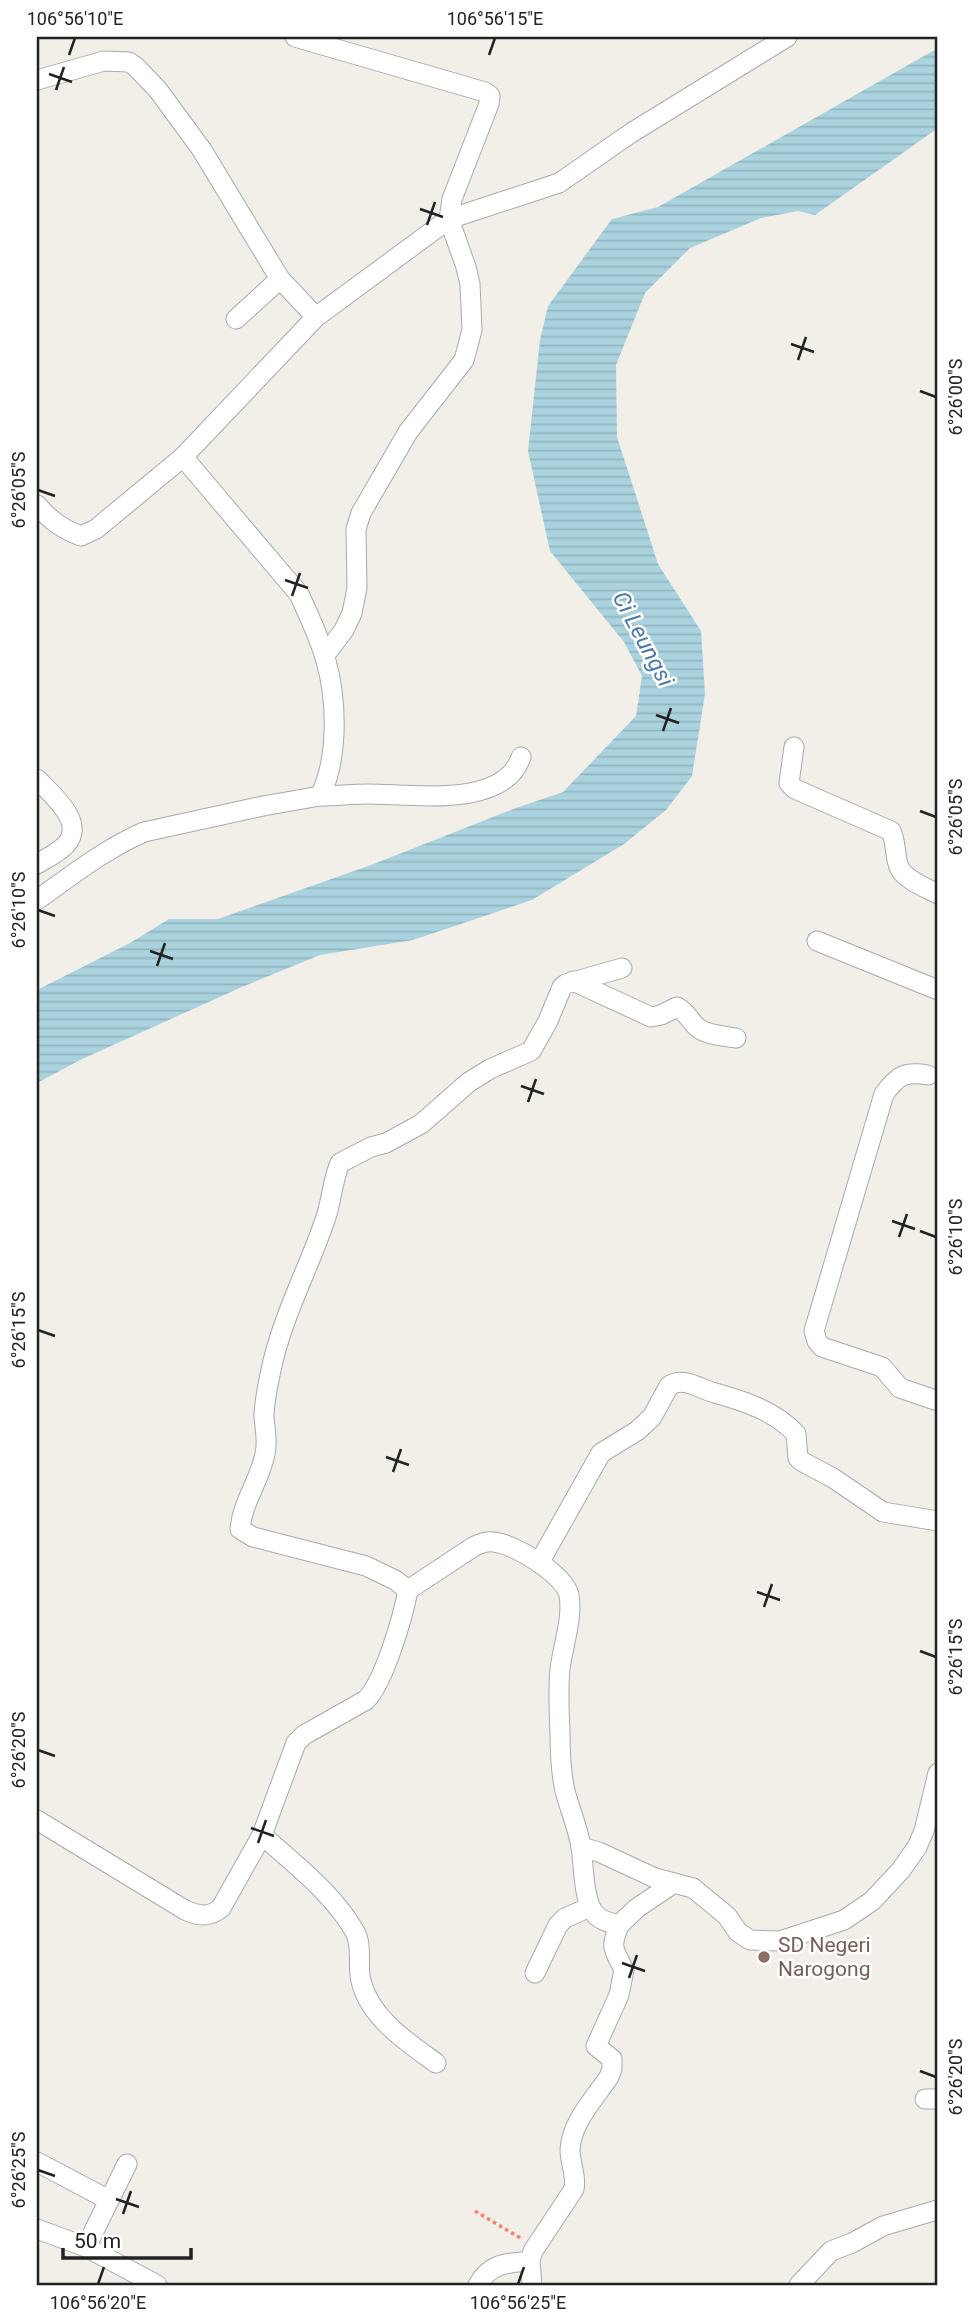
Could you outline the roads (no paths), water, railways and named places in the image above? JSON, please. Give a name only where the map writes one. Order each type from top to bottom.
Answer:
[{"type":"street","points":[[295,37],[488,93],[490,96],[452,199],[449,219],[470,284],[472,330],[469,346],[464,360],[408,432],[360,513],[356,529],[357,588],[352,613],[344,630],[325,655]]},
{"type":"street","points":[[37,505],[51,521],[67,531],[81,536],[96,529],[183,457],[316,317],[449,219],[559,183],[631,133],[787,37]]},
{"type":"street","points":[[37,80],[104,61],[129,62],[136,67],[158,90],[202,150],[280,279],[316,317]]},
{"type":"street","points":[[236,319],[280,279]]},
{"type":"street","points":[[183,457],[299,594],[325,655],[335,712],[331,764],[320,796]]},
{"type":"street","points":[[794,747],[789,783],[795,789],[891,831],[900,869],[938,894]]},
{"type":"street","points":[[37,900],[99,858],[144,832],[320,796],[369,794],[406,797],[472,792],[504,782],[514,773],[521,757]]},
{"type":"street","points":[[37,779],[69,814],[72,829],[62,848],[37,864]]},
{"type":"street","points":[[817,941],[938,990]]},
{"type":"street","points":[[408,1590],[395,1580],[366,1566],[253,1537],[240,1529],[241,1518],[259,1477],[267,1448],[264,1415],[272,1366],[294,1295],[327,1214],[340,1163],[421,1124],[469,1082],[490,1069],[531,1051],[548,1021],[562,987],[573,981],[622,968]]},
{"type":"street","points":[[573,981],[651,1017],[679,1008],[687,1013],[695,1026],[736,1038]]},
{"type":"street","points":[[928,1075],[913,1072],[903,1075],[884,1094],[814,1331],[822,1347],[882,1367],[900,1388],[938,1401]]},
{"type":"street","points":[[539,1563],[601,1453],[637,1431],[652,1417],[669,1385],[683,1381],[753,1405],[782,1420],[796,1434],[799,1458],[803,1462],[833,1478],[883,1512],[938,1521]]},
{"type":"street","points":[[37,1820],[197,1916],[208,1915],[221,1908],[262,1835],[296,1743],[304,1735],[366,1700],[373,1693],[383,1674],[408,1590],[483,1542],[494,1542],[507,1545],[539,1563],[560,1579],[569,1596],[569,1622],[560,1671],[560,1736],[565,1789],[581,1847],[590,1907],[596,1916],[619,1925]]},
{"type":"street","points":[[581,1847],[693,1888],[727,1916],[738,1932],[750,1940],[780,1941],[844,1920],[872,1901],[901,1870],[917,1847],[924,1831],[938,1773]]},
{"type":"street","points":[[262,1835],[333,1902],[357,1935],[360,1980],[384,2022],[436,2063]]},
{"type":"street","points":[[532,2285],[533,2254],[574,2189],[570,2156],[574,2129],[612,2069],[612,2059],[596,2046],[619,1994],[624,1970],[613,1950],[613,1941],[619,1925],[637,1908],[674,1883]]},
{"type":"street","points":[[535,1973],[558,1925],[565,1918],[590,1907]]},
{"type":"street","points":[[37,2162],[109,2200]]},
{"type":"street","points":[[86,2247],[127,2164]]},
{"type":"street","points":[[799,2285],[831,2251],[852,2244],[883,2226],[937,2210]]},
{"type":"street","points":[[37,2229],[86,2247],[157,2285]]},
{"type":"street","points":[[478,2285],[490,2269],[533,2254]]},
{"type":"water","name":"Ci Leungsi","points":[[938,48],[938,128],[815,215],[798,211],[761,218],[690,248],[645,293],[616,365],[617,437],[658,564],[701,631],[705,694],[692,776],[666,810],[624,844],[532,900],[413,940],[320,955],[80,1060],[37,1083],[37,990],[130,943],[169,919],[218,919],[371,865],[563,792],[636,716],[642,676],[624,642],[550,551],[528,451],[540,340],[548,306],[612,219],[658,207]]},
{"type":"place","name":"SD Negeri Narogong","points":[[764,1957]]}]
